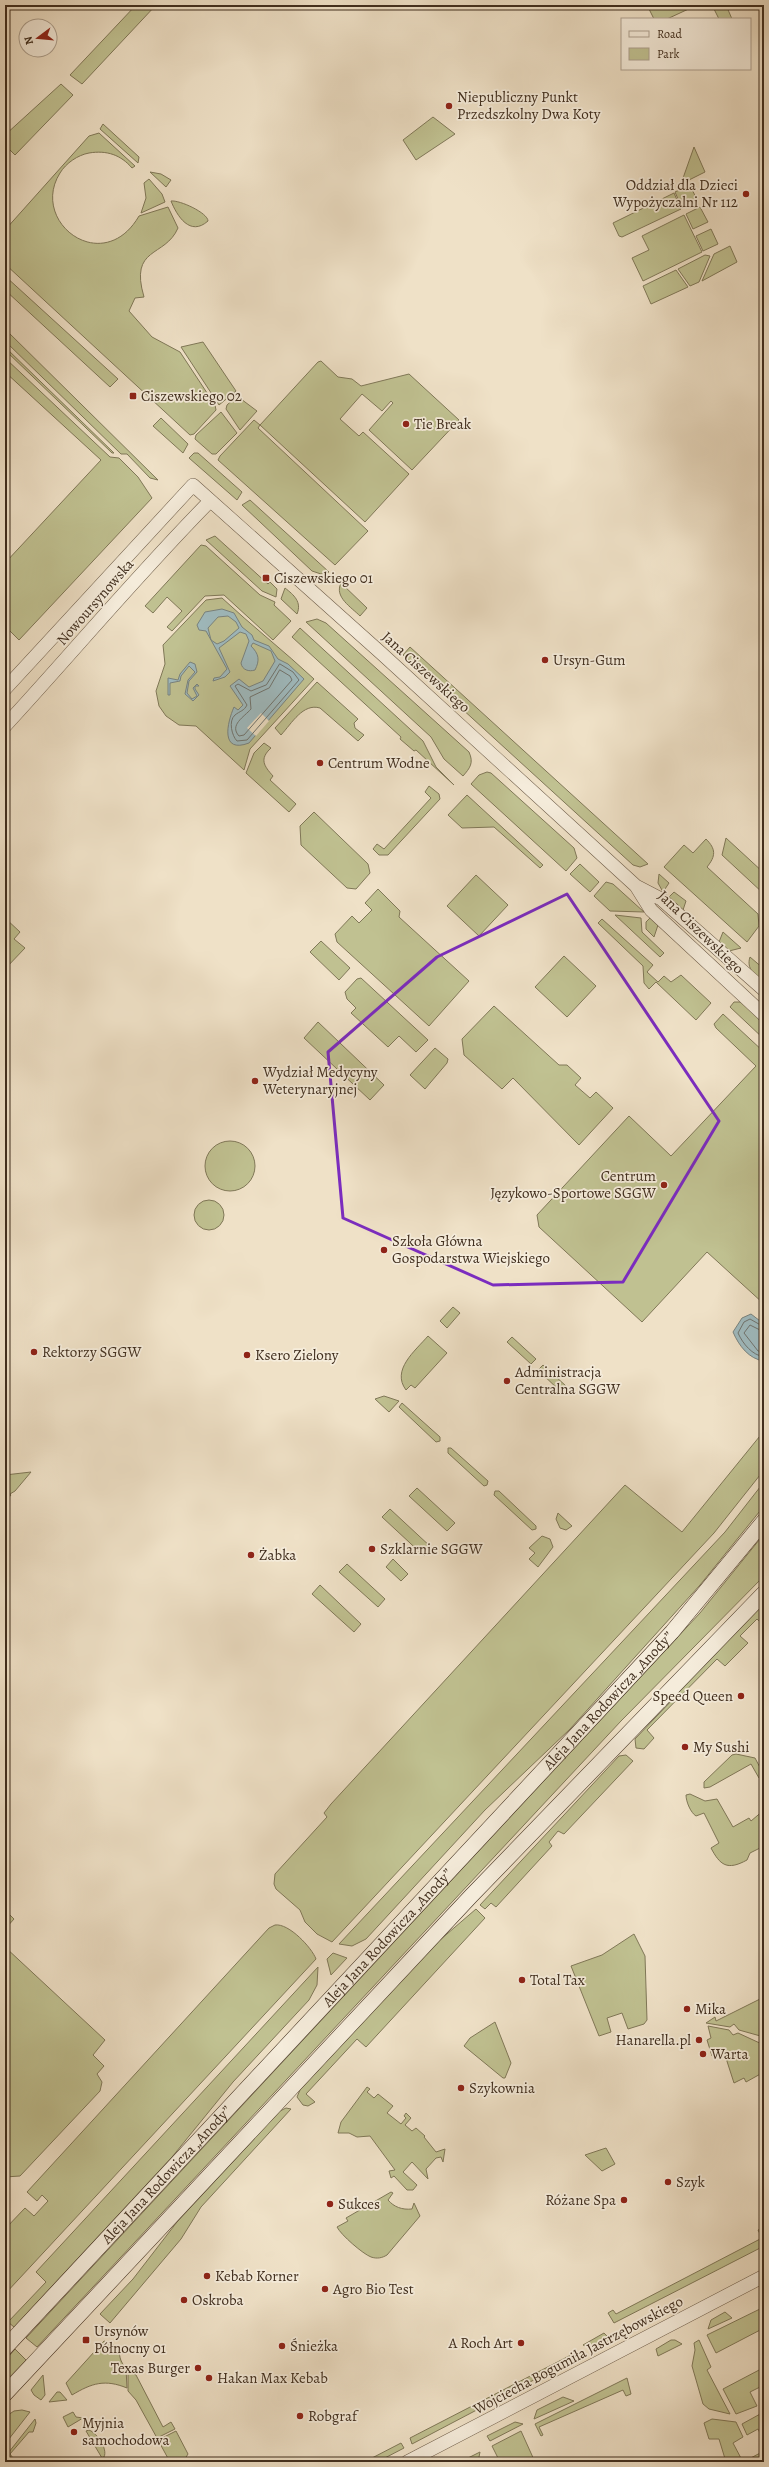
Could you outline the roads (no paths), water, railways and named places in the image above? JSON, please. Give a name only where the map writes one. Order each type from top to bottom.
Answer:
[{"type":"main road","name":"Aleja Jana Rodowicza „Anody”","points":[[5,2348],[672,1632],[764,1521]]},
{"type":"main road","name":"Aleja Jana Rodowicza „Anody”","points":[[5,2394],[471,1896],[764,1593]]},
{"type":"street","name":"Jana Ciszewskiego","points":[[193,485],[381,653],[636,886],[651,910],[764,1015]]},
{"type":"street","name":"Nowoursynowska","points":[[5,689],[193,485]]},
{"type":"street","name":"Nowoursynowska","points":[[5,726],[78,646],[118,599],[210,501]]},
{"type":"street","name":"Jana Ciszewskiego","points":[[636,886],[661,898],[764,990]]},
{"type":"street","name":"Wojciecha Bogumiła Jastrzębowskiego","points":[[407,2462],[764,2276]]},
{"type":"water","points":[[222,609],[234,613],[242,627],[252,635],[254,640],[269,646],[278,659],[288,664],[304,679],[249,743],[240,745],[233,744],[228,735],[229,721],[234,707],[238,710],[243,705],[230,686],[239,679],[249,687],[263,681],[275,661],[271,651],[253,643],[251,646],[258,657],[257,666],[253,671],[244,669],[241,663],[249,641],[246,634],[240,632],[219,648],[230,672],[225,677],[213,681],[214,678],[220,677],[227,669],[206,631],[199,630],[197,625],[205,612]],"holes":[[[228,616],[236,622],[239,628],[224,641],[217,644],[211,640],[208,628],[218,617]]]},
{"type":"water","points":[[190,662],[195,664],[197,672],[189,681],[187,693],[192,699],[197,696],[193,688],[195,686],[195,689],[199,695],[193,701],[185,694],[188,680],[195,672],[189,666],[181,676],[180,681],[170,683],[170,695],[168,695],[168,678],[178,680],[180,674]]},
{"type":"water","points":[[751,1314],[764,1324],[764,1361],[749,1355],[738,1342],[733,1332],[742,1318]]},
{"type":"place","name":"Niepubliczny Punkt Przedszkolny Dwa Koty","points":[[449,106]]},
{"type":"place","name":"Oddział dla Dzieci Wypożyczalni Nr 112","points":[[746,194]]},
{"type":"place","name":"Ciszewskiego 02","points":[[133,396]]},
{"type":"place","name":"Tie Break","points":[[406,424]]},
{"type":"place","name":"Ciszewskiego 01","points":[[266,578]]},
{"type":"place","name":"Ursyn-Gum","points":[[545,660]]},
{"type":"place","name":"Centrum Wodne","points":[[320,763]]},
{"type":"place","name":"Wydział Medycyny Weterynaryjnej","points":[[255,1081]]},
{"type":"place","name":"Centrum Językowo-Sportowe SGGW","points":[[664,1185]]},
{"type":"place","name":"Szkoła Główna Gospodarstwa Wiejskiego","points":[[384,1250]]},
{"type":"place","name":"Rektorzy SGGW","points":[[34,1352]]},
{"type":"place","name":"Ksero Zielony","points":[[247,1355]]},
{"type":"place","name":"Administracja Centralna SGGW","points":[[507,1381]]},
{"type":"place","name":"Szklarnie SGGW","points":[[372,1549]]},
{"type":"place","name":"Żabka","points":[[251,1555]]},
{"type":"place","name":"Speed Queen","points":[[741,1696]]},
{"type":"place","name":"My Sushi","points":[[685,1747]]},
{"type":"place","name":"Total Tax","points":[[522,1980]]},
{"type":"place","name":"Mika","points":[[687,2009]]},
{"type":"place","name":"Hanarella.pl","points":[[699,2040]]},
{"type":"place","name":"Warta","points":[[703,2054]]},
{"type":"place","name":"Szykownia","points":[[461,2088]]},
{"type":"place","name":"Szyk","points":[[668,2182]]},
{"type":"place","name":"Różane Spa","points":[[624,2200]]},
{"type":"place","name":"Sukces","points":[[330,2204]]},
{"type":"place","name":"Kebab Korner","points":[[207,2276]]},
{"type":"place","name":"Agro Bio Test","points":[[325,2289]]},
{"type":"place","name":"Oskroba","points":[[184,2300]]},
{"type":"place","name":"Ursynów Północny 01","points":[[86,2340]]},
{"type":"place","name":"A Roch Art","points":[[521,2343]]},
{"type":"place","name":"Śnieżka","points":[[282,2346]]},
{"type":"place","name":"Texas Burger","points":[[198,2368]]},
{"type":"place","name":"Hakan Max Kebab","points":[[209,2378]]},
{"type":"place","name":"Robgraf","points":[[300,2416]]},
{"type":"place","name":"Myjnia samochodowa","points":[[74,2432]]}]
